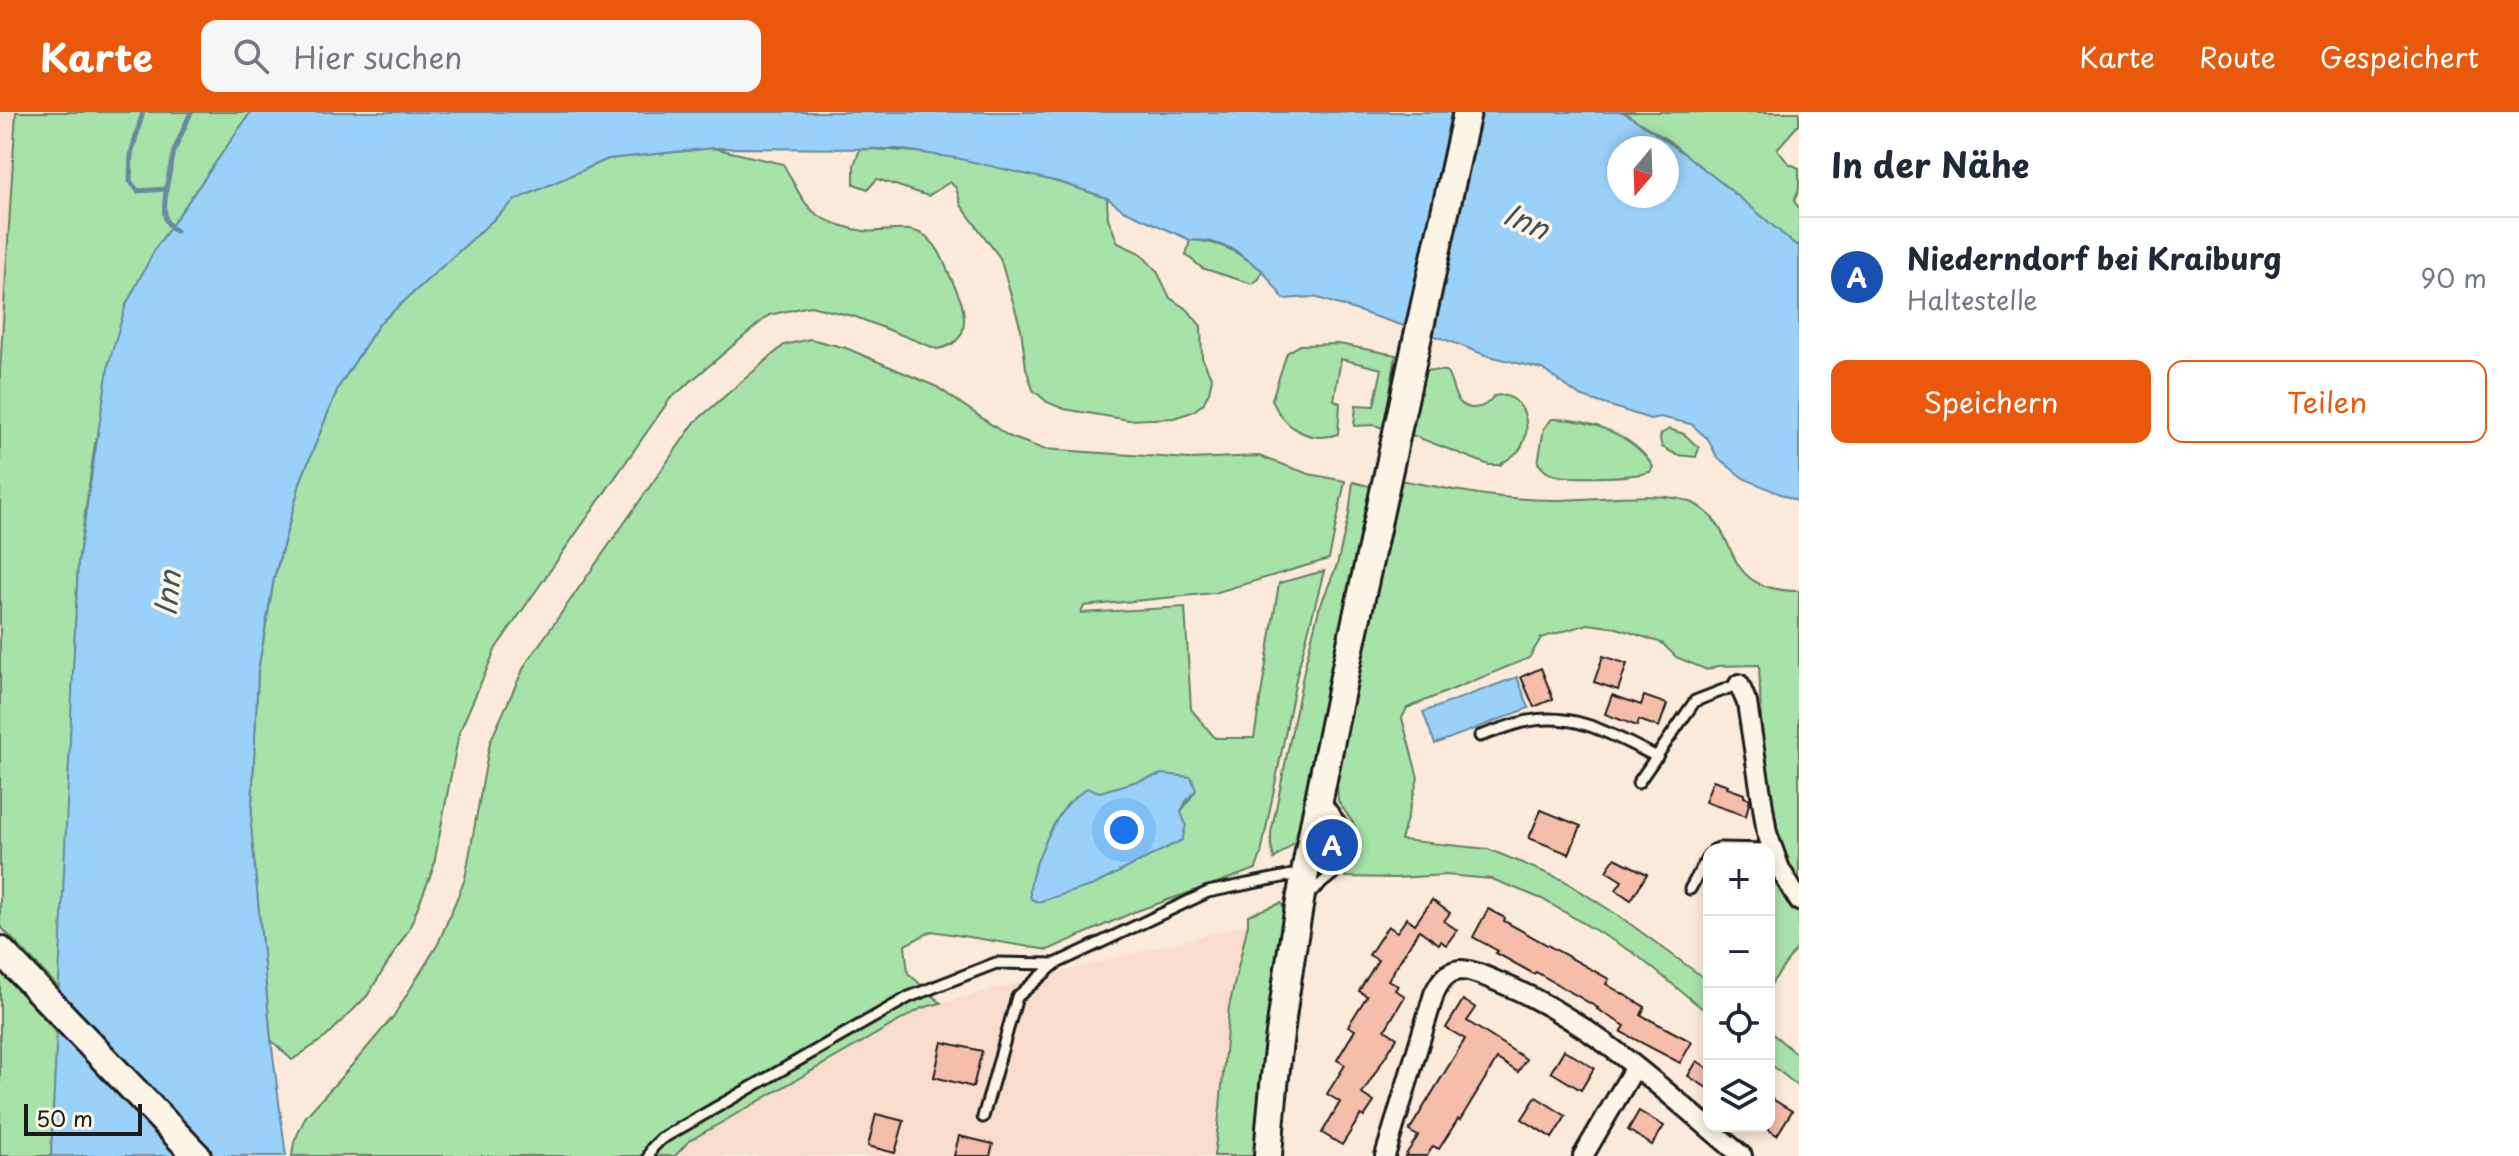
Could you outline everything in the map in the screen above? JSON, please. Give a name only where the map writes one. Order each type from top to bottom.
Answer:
[{"type":"main road","points":[[1268,1156],[1280,1031],[1320,793],[1467,112]]},
{"type":"main road","points":[[0,950],[197,1156]]},
{"type":"street","points":[[1739,684],[1747,703],[1762,813],[1770,844]]},
{"type":"street","points":[[1775,856],[1799,901]]},
{"type":"street","points":[[1385,1156],[1434,994],[1441,980],[1461,970],[1529,994],[1577,1022],[1742,1156]]},
{"type":"street","points":[[1583,1156],[1635,1067]]},
{"type":"lane","points":[[1638,783],[1695,701],[1739,684]]},
{"type":"lane","points":[[1480,736],[1526,721],[1552,718],[1578,721],[1657,757]]},
{"type":"lane","points":[[1300,900],[1333,874],[1345,835],[1343,826],[1320,793]]},
{"type":"lane","points":[[1690,889],[1703,866]]},
{"type":"lane","points":[[983,1117],[1017,997],[1055,964],[1208,892],[1305,873]]},
{"type":"lane","points":[[649,1156],[661,1139],[909,997],[996,963],[1055,964]]},
{"type":"shaded area","points":[[0,112],[16,112],[0,371]]},
{"type":"shaded area","points":[[1248,924],[1229,1007],[1214,1156],[675,1156],[689,1141],[922,1008]]},
{"type":"green space","points":[[16,112],[251,112],[155,249],[95,444],[78,563],[60,989],[0,926],[0,371]]},
{"type":"green space","points":[[1623,112],[1799,112],[1799,124],[1777,149],[1788,163],[1799,168],[1799,189],[1794,201],[1799,208],[1799,246],[1679,149],[1679,136],[1661,136]]},
{"type":"green space","points":[[713,148],[783,164],[807,205],[828,221],[872,232],[914,231],[929,239],[941,256],[960,299],[964,316],[962,333],[952,344],[937,349],[856,317],[810,306],[769,315],[670,399],[496,648],[459,733],[433,869],[409,929],[367,996],[326,1037],[292,1060],[271,1040],[251,828],[258,670],[274,579],[301,480],[338,388],[379,324],[515,200],[608,159]]},
{"type":"green space","points":[[860,149],[923,153],[985,163],[1107,198],[1108,218],[1118,243],[1140,253],[1157,271],[1170,298],[1188,310],[1201,326],[1202,358],[1212,379],[1203,404],[1192,412],[1174,418],[1129,420],[1064,409],[1047,402],[1033,390],[1026,368],[1021,329],[1000,258],[961,205],[956,188],[950,182],[928,196],[877,179],[868,189],[854,184],[854,165]]},
{"type":"green space","points":[[1190,240],[1220,245],[1236,253],[1262,270],[1259,279],[1252,284],[1202,268],[1186,255]]},
{"type":"green space","points":[[810,339],[846,348],[937,387],[1008,436],[1043,449],[1190,459],[1259,456],[1309,474],[1345,481],[1329,559],[1214,593],[1084,606],[1081,613],[1185,607],[1191,709],[1215,738],[1254,738],[1279,583],[1324,571],[1298,670],[1256,869],[1134,912],[1048,950],[932,931],[905,945],[908,973],[941,1003],[922,1008],[689,1141],[675,1156],[292,1156],[294,1142],[306,1116],[393,1017],[438,944],[465,879],[490,742],[525,665],[695,422],[784,345]],"holes":[[[1162,774],[1196,790],[1181,812],[1182,840],[1160,851],[1100,792]]]},
{"type":"green space","points":[[1339,344],[1396,355],[1384,428],[1354,426],[1356,405],[1374,406],[1382,369],[1341,359],[1334,400],[1340,403],[1338,434],[1328,437],[1307,435],[1283,418],[1272,399],[1287,353],[1300,345]]},
{"type":"green space","points":[[1425,370],[1446,371],[1457,398],[1465,406],[1478,408],[1494,396],[1504,396],[1519,404],[1524,412],[1526,431],[1518,451],[1500,465],[1489,465],[1409,434]]},
{"type":"green space","points":[[1552,419],[1595,425],[1622,437],[1635,446],[1653,467],[1650,472],[1614,477],[1567,476],[1547,472],[1538,463],[1544,428]]},
{"type":"green space","points":[[1669,429],[1684,434],[1699,448],[1696,457],[1677,455],[1662,447],[1661,434]]},
{"type":"green space","points":[[1399,480],[1533,500],[1645,496],[1680,499],[1693,503],[1709,515],[1720,528],[1742,570],[1754,581],[1772,588],[1799,591],[1799,892],[1780,857],[1764,789],[1759,665],[1717,666],[1707,670],[1676,657],[1662,643],[1617,628],[1588,624],[1541,638],[1529,658],[1407,708],[1402,718],[1418,778],[1401,840],[1488,849],[1563,880],[1622,918],[1703,977],[1703,1009],[1634,953],[1542,899],[1492,879],[1446,875],[1345,877],[1355,826],[1338,801],[1336,768]]},
{"type":"green space","points":[[1353,482],[1373,487],[1303,831],[1274,859],[1271,833],[1306,661],[1319,609],[1337,565]]},
{"type":"green space","points":[[1775,871],[1799,912],[1799,945],[1775,979]]},
{"type":"green space","points":[[1281,903],[1286,913],[1260,1156],[1214,1156],[1229,1007],[1248,915]]},
{"type":"green space","points":[[0,969],[57,1033],[51,1156],[0,1156]]},
{"type":"green space","points":[[1775,1036],[1799,1056],[1799,1087],[1775,1068]]},
{"type":"water","name":"Inn","points":[[251,112],[1623,112],[1658,136],[1607,136],[1607,208],[1679,208],[1679,151],[1799,246],[1799,502],[1743,478],[1717,457],[1708,439],[1691,424],[1660,417],[1650,419],[1580,396],[1542,369],[1485,355],[1315,297],[1284,299],[1262,270],[1233,249],[1209,241],[1190,240],[1123,210],[1107,198],[1059,182],[956,158],[898,149],[713,148],[608,159],[515,200],[379,324],[338,388],[301,480],[274,578],[258,670],[251,827],[271,1040],[286,1156],[51,1156],[78,563],[109,362],[126,305],[155,249]]},
{"type":"water","points":[[1517,677],[1529,708],[1435,744],[1423,712]]},
{"type":"water","points":[[1162,774],[1191,777],[1196,790],[1181,812],[1186,825],[1182,840],[1094,885],[1038,902],[1031,899],[1032,878],[1042,850],[1061,813],[1072,800],[1087,788],[1100,792]]},
{"type":"building","points":[[1603,656],[1627,664],[1618,690],[1594,682]]},
{"type":"building","points":[[1541,668],[1553,699],[1534,707],[1521,677]]},
{"type":"building","points":[[1612,695],[1641,705],[1644,696],[1667,704],[1659,727],[1639,720],[1637,726],[1605,714]]},
{"type":"building","points":[[1713,780],[1728,785],[1727,788],[1750,799],[1746,816],[1705,802]]},
{"type":"building","points":[[1541,810],[1581,826],[1569,854],[1529,838]]},
{"type":"building","points":[[1615,858],[1647,874],[1631,900],[1616,890],[1622,881],[1606,871]]},
{"type":"building","points":[[1432,900],[1450,913],[1444,921],[1457,930],[1446,945],[1441,941],[1439,944],[1419,930],[1388,980],[1398,986],[1395,990],[1405,996],[1385,1030],[1397,1038],[1362,1094],[1374,1102],[1364,1117],[1361,1115],[1342,1145],[1322,1133],[1340,1102],[1327,1094],[1345,1065],[1337,1060],[1355,1030],[1348,1026],[1367,996],[1359,991],[1378,960],[1369,955],[1388,926],[1397,932],[1407,918],[1415,924]]},
{"type":"building","points":[[1488,909],[1609,979],[1606,984],[1645,1007],[1641,1015],[1692,1042],[1680,1063],[1621,1032],[1625,1026],[1598,1008],[1496,953],[1498,951],[1473,937]]},
{"type":"building","points":[[1463,1000],[1476,1008],[1467,1021],[1526,1059],[1518,1072],[1497,1059],[1439,1149],[1433,1146],[1427,1156],[1405,1156],[1418,1136],[1409,1131],[1465,1039],[1446,1028]]},
{"type":"building","points":[[942,1042],[982,1051],[973,1087],[934,1077]]},
{"type":"building","points":[[1564,1050],[1594,1068],[1581,1090],[1551,1072]]},
{"type":"building","points":[[1697,1061],[1703,1065],[1703,1085],[1688,1076]]},
{"type":"building","points":[[1536,1097],[1566,1116],[1552,1138],[1522,1119]]},
{"type":"building","points":[[1775,1101],[1792,1111],[1777,1135],[1772,1132],[1775,1132]]},
{"type":"building","points":[[1639,1111],[1664,1126],[1652,1145],[1628,1130]]},
{"type":"building","points":[[876,1114],[904,1121],[895,1153],[868,1146]]},
{"type":"building","points":[[959,1136],[993,1144],[990,1156],[954,1156]]},
{"type":"waterway","points":[[143,112],[131,154],[130,181],[138,191],[166,189],[166,218],[176,231]]},
{"type":"waterway","points":[[166,189],[174,151],[191,112]]},
{"type":"place","name":"Niederndorf bei Kraiburg","points":[[1332,845]]}]
